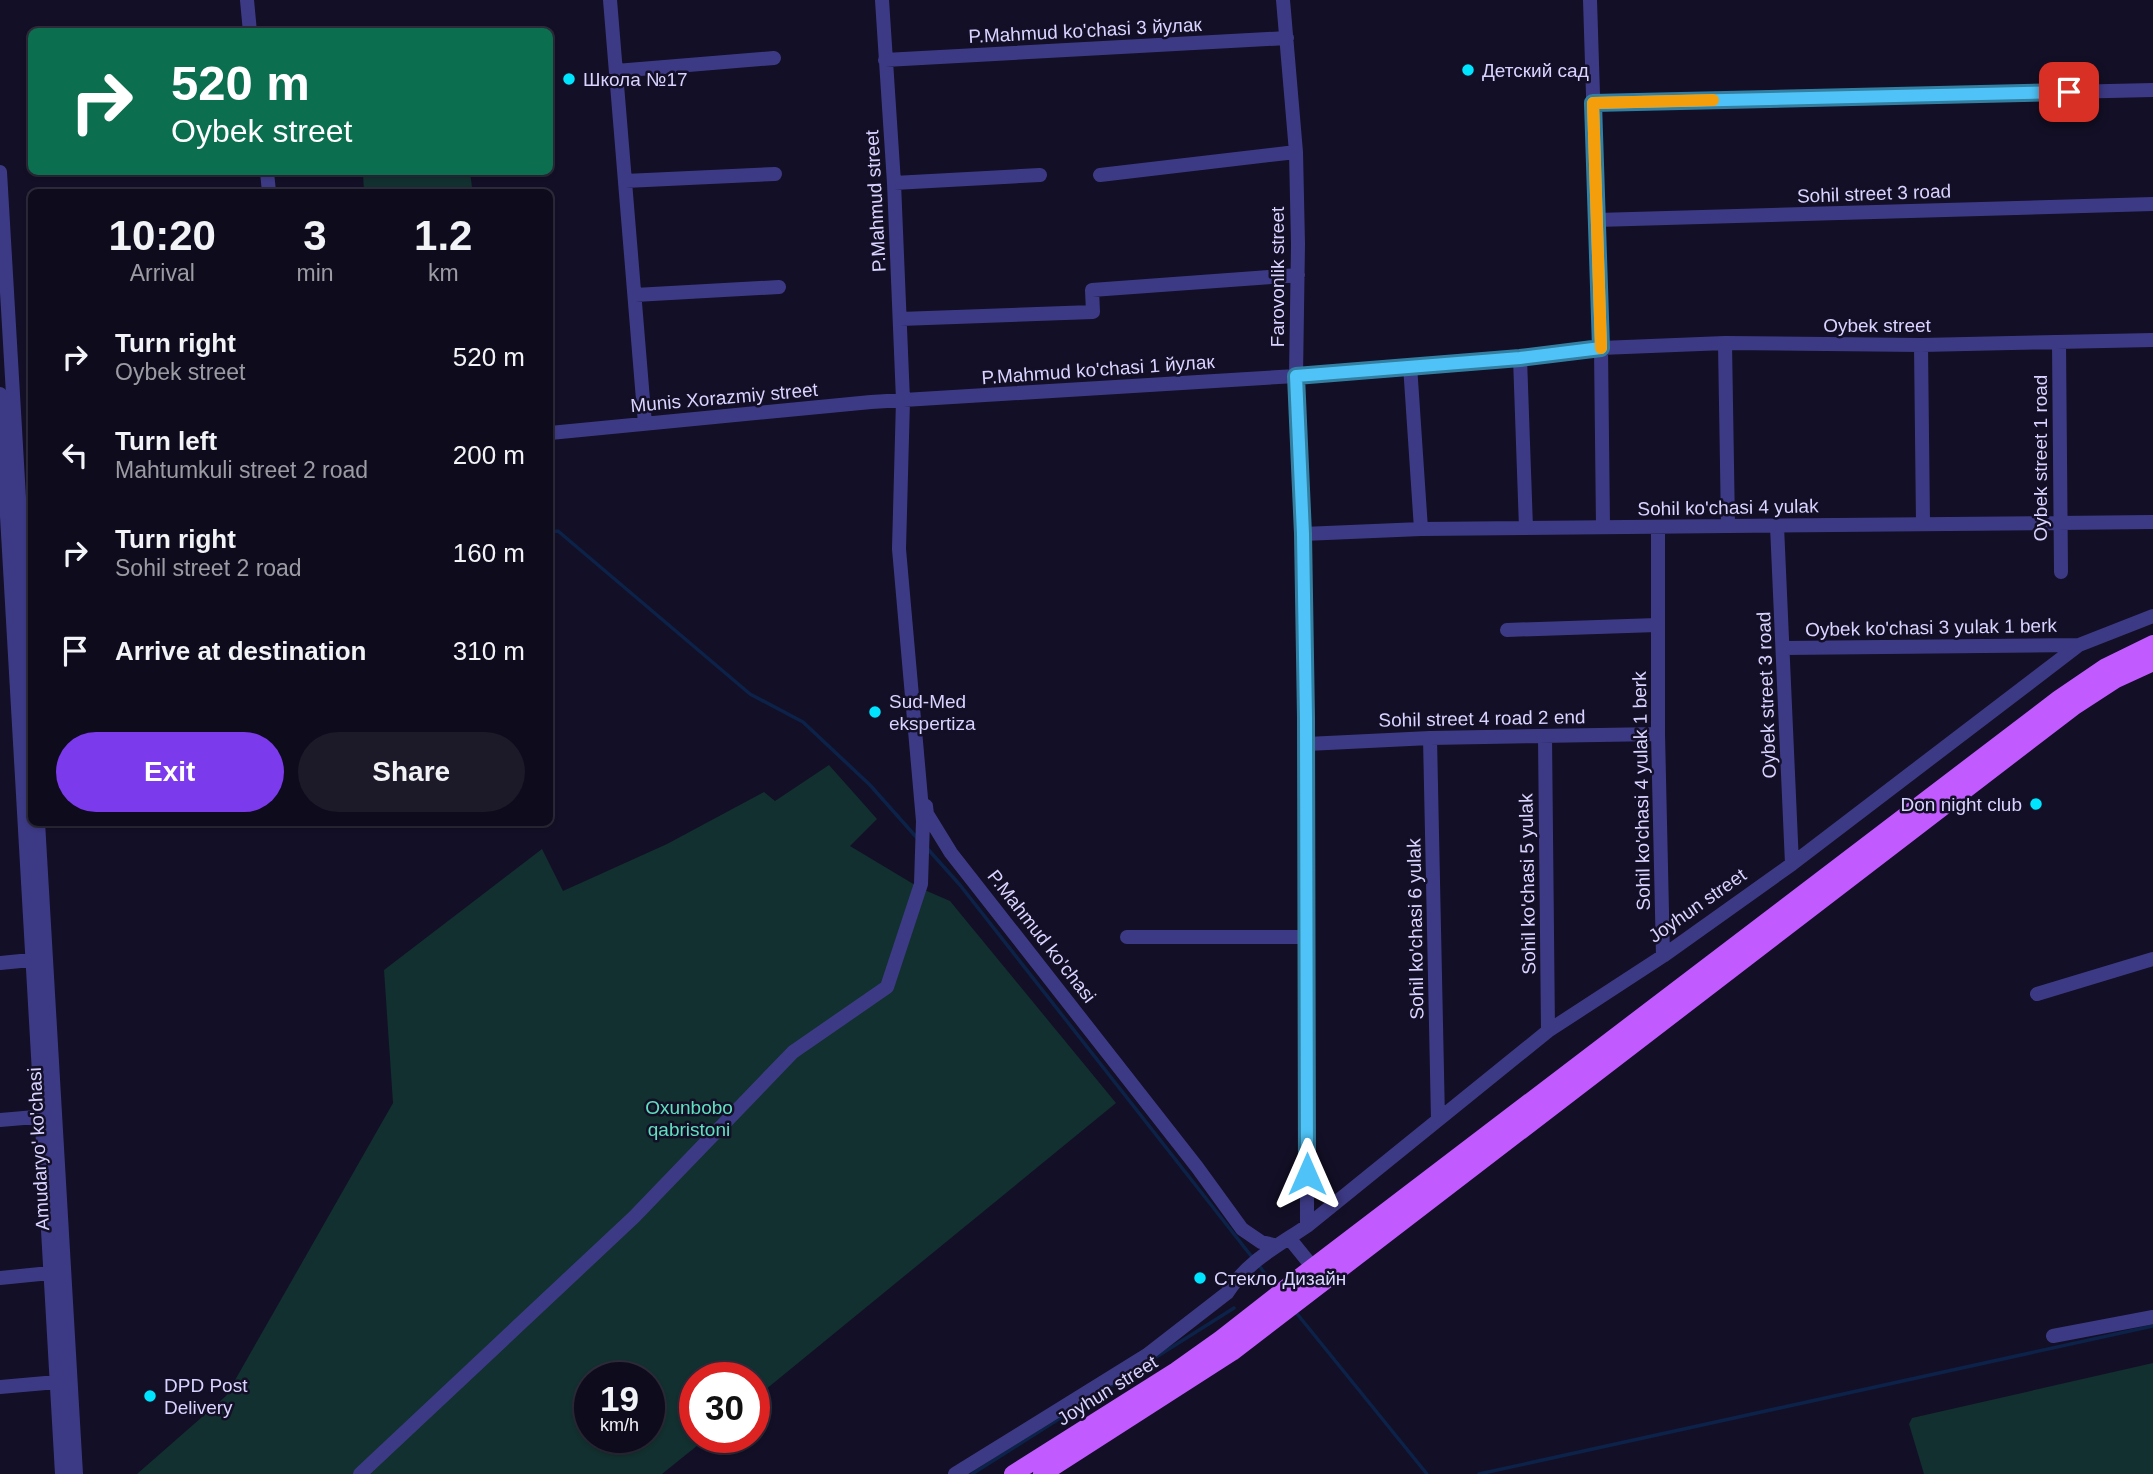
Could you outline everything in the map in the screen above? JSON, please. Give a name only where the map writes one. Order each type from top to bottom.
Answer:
[{"type":"main road","points":[[1226,1346],[2059,699],[2106,667],[2153,644]]},
{"type":"main road","points":[[1314,1278],[2073,708],[2116,679],[2153,662]]},
{"type":"main road","name":"Joyhun street","points":[[1013,1474],[1176,1371],[1226,1346]]},
{"type":"main road","name":"Joyhun street","points":[[1042,1474],[1226,1346]]},
{"type":"street","points":[[247,0],[250,28]]},
{"type":"street","points":[[610,0],[645,424]]},
{"type":"street","name":"P.Mahmud street","points":[[882,0],[894,183],[903,400]]},
{"type":"street","name":"Farovonlik street","points":[[1283,0],[1296,152],[1296,376],[1303,534],[1307,744],[1307,1226]]},
{"type":"street","points":[[1590,0],[1601,348],[1603,527]]},
{"type":"street","name":"P.Mahmud ko'chasi 3 йулак","points":[[886,60],[1287,38]]},
{"type":"street","points":[[616,71],[774,58]]},
{"type":"street","points":[[1593,103],[2153,90]]},
{"type":"street","points":[[1100,175],[1296,152]]},
{"type":"street","points":[[0,172],[14,490],[28,669]]},
{"type":"street","points":[[625,181],[775,174]]},
{"type":"street","points":[[894,183],[1040,175]]},
{"type":"street","name":"Sohil street 3 road","points":[[1597,220],[2153,204]]},
{"type":"street","points":[[900,318],[1093,312],[1092,290],[1298,275]]},
{"type":"street","points":[[635,295],[779,287]]},
{"type":"street","name":"Oybek street","points":[[1296,376],[1520,358],[1601,348],[1726,343],[1921,345],[2153,340]]},
{"type":"street","points":[[1726,343],[1728,526]]},
{"type":"street","name":"Oybek street 1 road","points":[[2059,343],[2061,572]]},
{"type":"street","points":[[1921,345],[1923,524]]},
{"type":"street","points":[[1520,358],[1526,528]]},
{"type":"street","points":[[1410,365],[1421,529]]},
{"type":"street","name":"P.Mahmud ko'chasi 1 йулак","points":[[903,400],[1296,376]]},
{"type":"street","points":[[0,394],[14,490],[10,572],[6,596],[62,1474]]},
{"type":"street","name":"Munis Xorazmiy street","points":[[553,433],[903,400]]},
{"type":"street","name":"P.Mahmud ko'chasi","points":[[360,1474],[634,1217],[793,1052],[887,987],[921,884],[923,821],[902,592],[900,549],[903,400]]},
{"type":"street","name":"Sohil ko'chasi 4 yulak","points":[[1303,534],[1421,529],[2153,522]]},
{"type":"street","name":"Oybek street 3 road","points":[[1777,526],[1792,864]]},
{"type":"street","name":"Sohil ko'chasi 4 yulak 1 berk","points":[[1658,527],[1658,734],[1663,956]]},
{"type":"street","name":"P.Mahmud ko'chasi","points":[[902,592],[927,814],[951,853],[1158,1117],[1242,1229],[1269,1249]]},
{"type":"street","name":"Joyhun street","points":[[955,1474],[1147,1355],[1227,1293],[1236,1279],[1269,1249],[1307,1226],[1548,1031],[1663,956],[1792,864],[2079,645],[2153,616]]},
{"type":"street","points":[[1507,630],[1657,625]]},
{"type":"street","name":"Oybek ko'chasi 3 yulak 1 berk","points":[[1784,648],[2079,645]]},
{"type":"street","name":"Sohil street 4 road 2 end","points":[[1307,744],[1430,738],[1658,734]]},
{"type":"street","name":"Sohil ko'chasi 5 yulak","points":[[1545,736],[1548,1031]]},
{"type":"street","name":"Sohil ko'chasi 6 yulak","points":[[1430,738],[1438,1120]]},
{"type":"street","name":"Amudaryo' ko'chasi","points":[[38,826],[76,1474]]},
{"type":"street","points":[[1127,937],[1307,937]]},
{"type":"street","points":[[0,963],[31,960]]},
{"type":"street","points":[[2037,994],[2153,960]]},
{"type":"street","points":[[0,1120],[56,1115]]},
{"type":"street","points":[[1289,1238],[1314,1278]]},
{"type":"street","points":[[0,1278],[50,1273]]},
{"type":"street","points":[[2053,1336],[2153,1317]]},
{"type":"street","points":[[0,1387],[57,1382]]},
{"type":"green space","points":[[363,175],[470,175],[472,187],[470,189],[364,189]]},
{"type":"green space","name":"Oxunbobo qabristoni","points":[[829,765],[877,819],[850,846],[920,888],[950,901],[1116,1103],[770,1386],[770,1362],[679,1362],[679,1453],[688,1453],[662,1474],[137,1474],[226,1396],[393,1103],[384,970],[542,849],[563,891],[667,844],[764,792],[775,801]]},
{"type":"green space","points":[[2153,1363],[2153,1474],[1924,1474],[1909,1424],[1912,1418]]},
{"type":"waterway","points":[[553,532],[558,531],[750,694],[803,722],[870,785],[918,839]]},
{"type":"waterway","points":[[926,847],[960,885],[1252,1257]]},
{"type":"waterway","points":[[1257,1263],[1276,1288]]},
{"type":"waterway","points":[[1153,1359],[1234,1308]]},
{"type":"waterway","points":[[1294,1310],[1427,1474]]},
{"type":"waterway","points":[[1479,1474],[2153,1326]]},
{"type":"waterway","points":[[972,1474],[1117,1382]]},
{"type":"slow traffic","points":[[1601,348],[1593,103],[1713,100]]},
{"type":"place","name":"Детский сад","points":[[1468,70]]},
{"type":"place","name":"Школа №17","points":[[569,79]]},
{"type":"place","name":"Sud-Med ekspertiza","points":[[875,712]]},
{"type":"place","name":"Don night club","points":[[2036,804]]},
{"type":"place","name":"Стекло Дизайн","points":[[1200,1278]]},
{"type":"place","name":"DPD Post Delivery","points":[[150,1396]]},
{"type":"route","points":[[1307,1174],[1306,718],[1303,534],[1296,376],[1520,358],[1601,348],[1593,103],[2069,92]]}]
